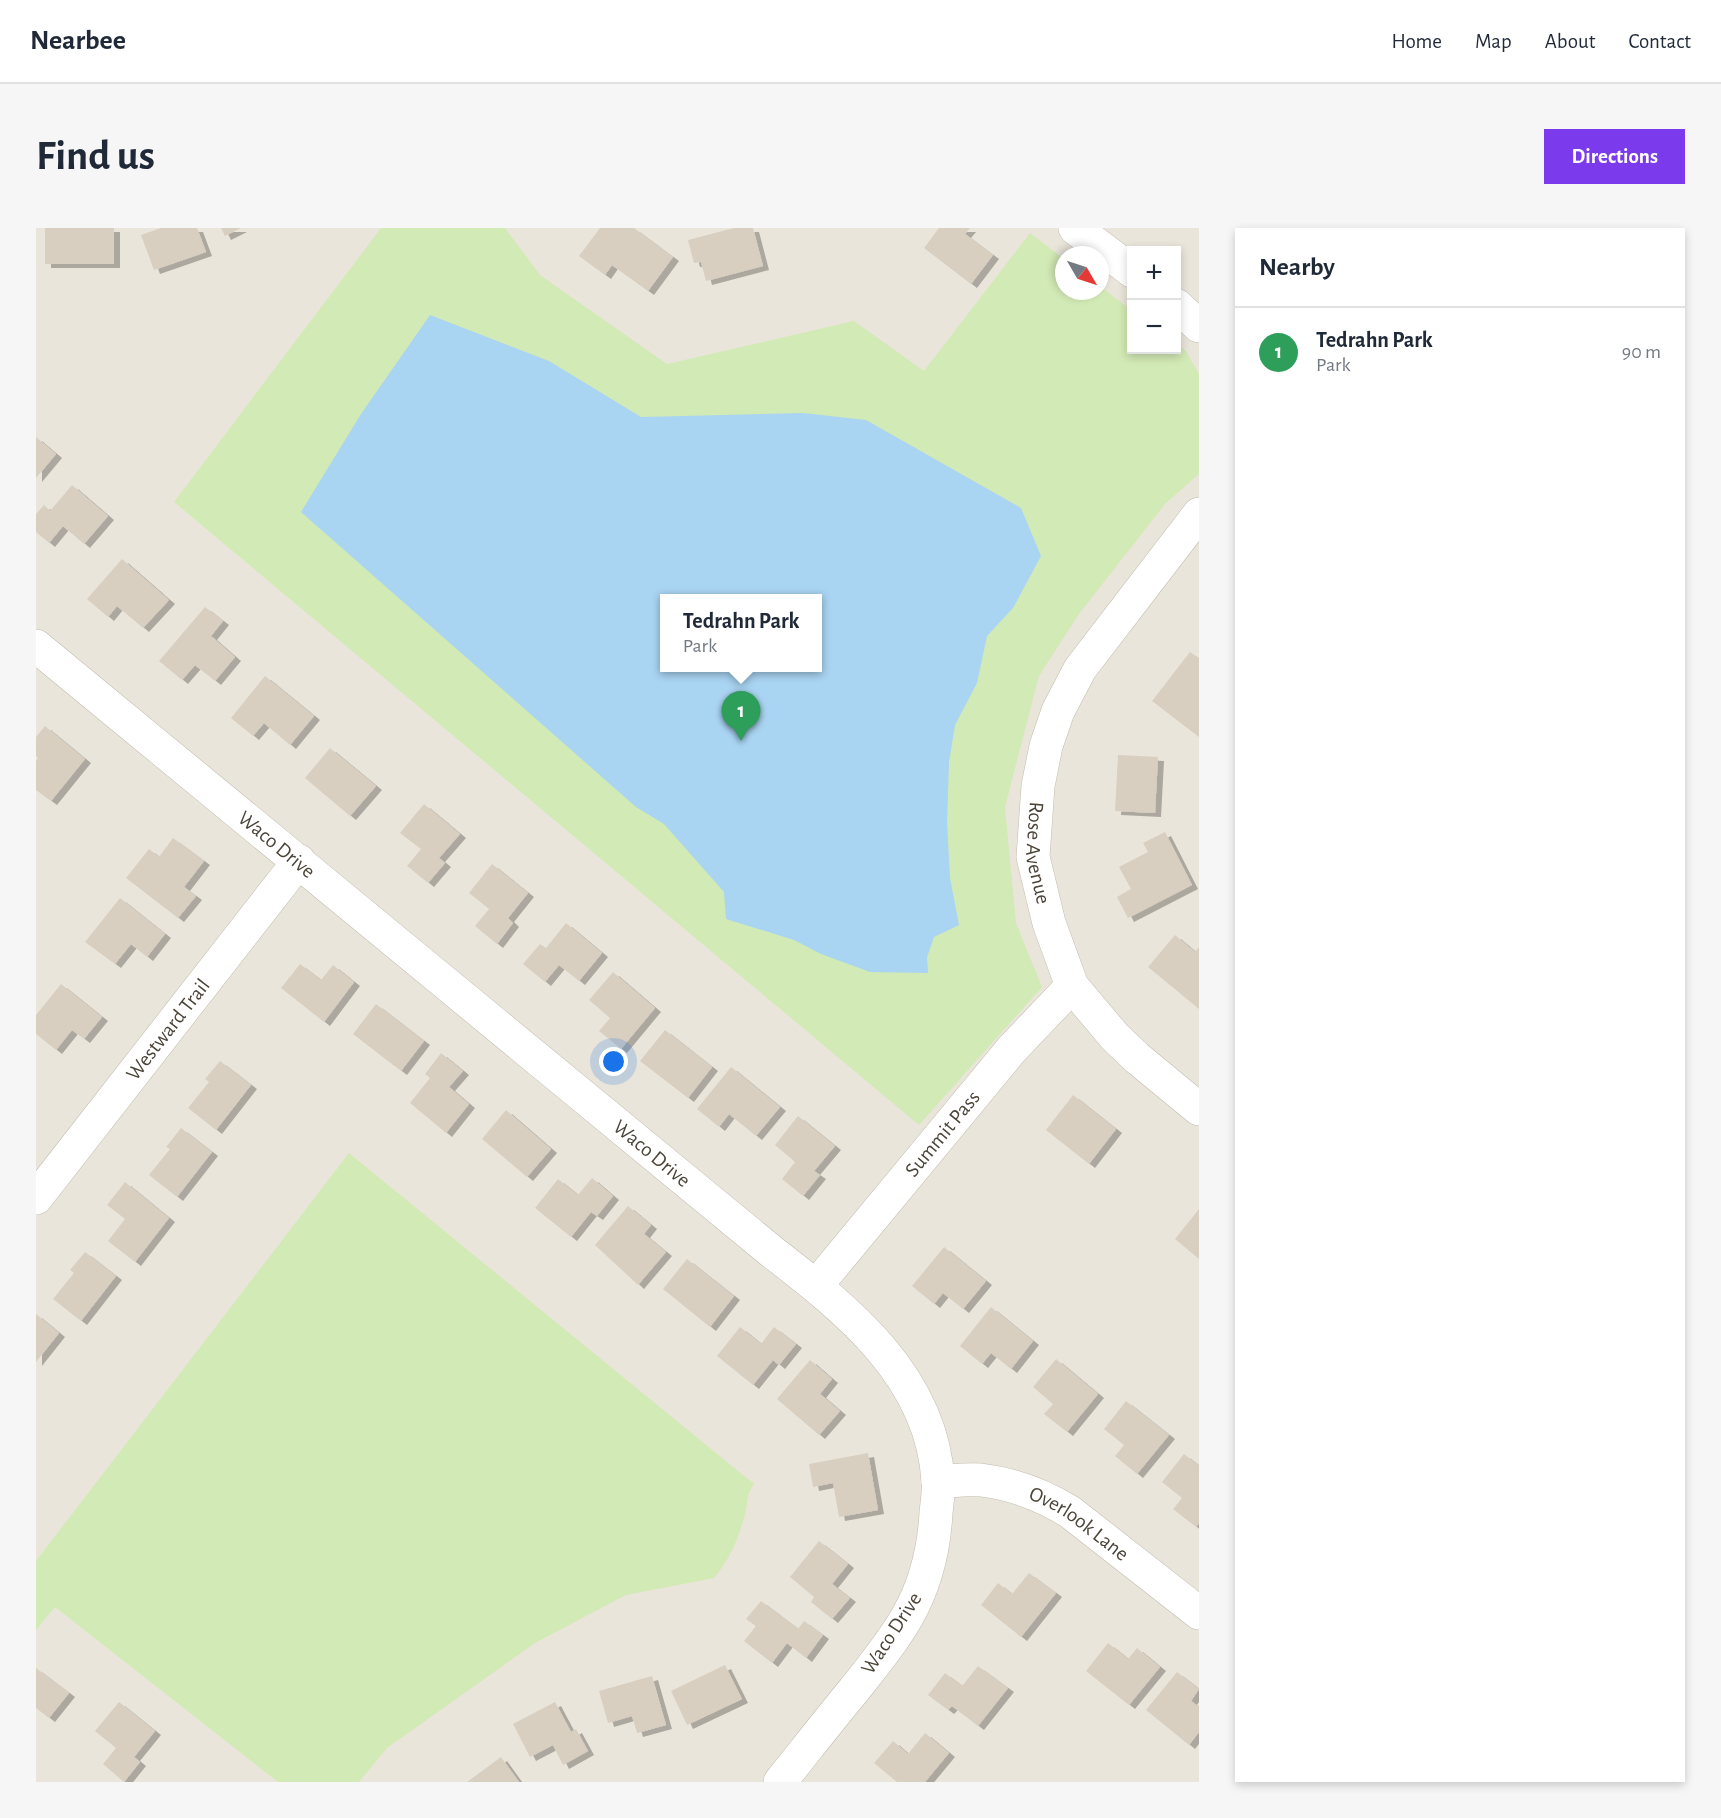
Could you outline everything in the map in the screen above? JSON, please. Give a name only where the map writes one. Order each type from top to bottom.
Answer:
[{"type":"street","points":[[1075,228],[1127,268]]},
{"type":"street","points":[[1181,310],[1199,326]]},
{"type":"street","name":"Rose Avenue","points":[[1199,514],[1080,669],[1058,711],[1046,746],[1038,786],[1033,857],[1049,923],[1072,986],[1115,1037],[1199,1109]]},
{"type":"street","name":"Waco Drive","points":[[36,645],[816,1286],[878,1343],[900,1371],[920,1408],[933,1446],[938,1482],[935,1535],[930,1562],[908,1616],[887,1648],[780,1782]]},
{"type":"street","name":"Westward Trail","points":[[36,1198],[299,861]]},
{"type":"street","name":"Summit Pass","points":[[816,1286],[1012,1049],[1072,986]]},
{"type":"street","name":"Overlook Lane","points":[[938,1482],[980,1480],[1030,1491],[1051,1500],[1070,1512],[1199,1613]]},
{"type":"shaded area","points":[[36,228],[1199,228],[1199,1782],[36,1782]]},
{"type":"green space","points":[[381,228],[505,228],[540,275],[667,364],[854,321],[924,371],[1030,233],[1055,252],[1055,300],[1109,300],[1109,293],[1127,307],[1127,354],[1181,354],[1181,347],[1186,351],[1199,374],[1199,474],[1165,504],[1079,614],[1039,676],[1005,807],[1016,923],[1042,987],[919,1125],[174,502]]},
{"type":"green space","points":[[349,1153],[754,1484],[748,1495],[745,1515],[736,1541],[730,1555],[714,1578],[626,1595],[535,1643],[387,1748],[359,1782],[278,1782],[55,1607],[36,1630],[36,1561]]},
{"type":"water","points":[[430,315],[549,361],[641,417],[803,413],[866,420],[1021,508],[1041,556],[1013,608],[987,636],[977,683],[955,725],[949,762],[947,822],[950,878],[959,925],[934,937],[927,957],[928,973],[870,972],[821,954],[794,940],[726,919],[724,892],[664,824],[636,807],[301,512],[361,414]]},
{"type":"building","points":[[45,228],[114,228],[114,264],[45,264]]},
{"type":"building","points":[[161,228],[197,228],[206,252],[154,270],[141,235]]},
{"type":"building","points":[[221,228],[241,228],[225,236]]},
{"type":"building","points":[[600,228],[634,228],[673,257],[648,291],[612,265],[605,275],[579,256]]},
{"type":"building","points":[[734,228],[753,228],[763,266],[706,281],[701,262],[694,263],[688,240]]},
{"type":"building","points":[[939,228],[970,228],[965,234],[993,255],[971,284],[924,248]]},
{"type":"building","points":[[36,437],[56,454],[36,478]]},
{"type":"building","points":[[72,485],[108,516],[84,544],[63,526],[49,543],[36,532],[36,514],[44,505],[50,511]]},
{"type":"building","points":[[122,559],[169,600],[143,628],[117,606],[108,617],[87,599]]},
{"type":"building","points":[[205,607],[223,621],[211,636],[235,657],[215,681],[195,665],[182,680],[159,661]]},
{"type":"building","points":[[1190,652],[1199,658],[1199,737],[1152,701]]},
{"type":"building","points":[[265,676],[314,716],[290,745],[264,723],[253,736],[231,718]]},
{"type":"building","points":[[45,726],[85,759],[51,801],[36,790],[36,761],[38,758],[36,756],[36,737]]},
{"type":"building","points":[[330,748],[376,786],[350,816],[305,778]]},
{"type":"building","points":[[1118,755],[1158,757],[1155,813],[1115,811]]},
{"type":"building","points":[[424,804],[460,834],[439,858],[445,863],[428,883],[407,866],[421,849],[400,833]]},
{"type":"building","points":[[1165,832],[1192,885],[1128,918],[1117,897],[1131,889],[1119,867],[1148,852],[1143,843]]},
{"type":"building","points":[[173,838],[204,861],[184,887],[196,896],[178,918],[126,878],[149,849],[159,857]]},
{"type":"building","points":[[492,864],[528,893],[508,918],[513,923],[497,944],[475,926],[489,909],[469,893]]},
{"type":"building","points":[[120,898],[165,934],[147,957],[131,944],[115,964],[85,942]]},
{"type":"building","points":[[566,923],[602,953],[579,981],[559,965],[545,982],[523,964],[540,944],[546,948]]},
{"type":"building","points":[[1175,935],[1195,952],[1199,947],[1199,1009],[1148,967]]},
{"type":"building","points":[[300,964],[321,980],[333,965],[354,982],[324,1022],[281,988]]},
{"type":"building","points":[[613,972],[655,1008],[621,1049],[599,1031],[610,1018],[589,1000]]},
{"type":"building","points":[[61,984],[102,1017],[84,1039],[72,1030],[56,1050],[36,1034],[36,1015]]},
{"type":"building","points":[[376,1004],[424,1041],[401,1071],[353,1034]]},
{"type":"building","points":[[665,1030],[712,1067],[688,1098],[640,1061]]},
{"type":"building","points":[[441,1053],[463,1071],[449,1087],[469,1104],[446,1133],[410,1103],[430,1078],[425,1074]]},
{"type":"building","points":[[220,1061],[251,1085],[216,1130],[188,1108],[209,1082],[205,1079]]},
{"type":"building","points":[[731,1067],[780,1107],[756,1136],[729,1114],[719,1127],[697,1109]]},
{"type":"building","points":[[1073,1095],[1116,1129],[1089,1164],[1046,1130]]},
{"type":"building","points":[[506,1110],[551,1149],[527,1177],[482,1139]]},
{"type":"building","points":[[798,1116],[835,1146],[814,1171],[820,1175],[803,1196],[782,1179],[795,1162],[775,1145]]},
{"type":"building","points":[[181,1128],[212,1152],[177,1197],[149,1175],[170,1149],[166,1147]]},
{"type":"building","points":[[592,1178],[613,1196],[597,1216],[591,1212],[571,1237],[535,1208],[558,1179],[578,1195]]},
{"type":"building","points":[[125,1182],[169,1218],[135,1262],[108,1241],[125,1219],[107,1205]]},
{"type":"building","points":[[628,1206],[651,1225],[644,1234],[666,1252],[638,1285],[595,1245]]},
{"type":"building","points":[[1199,1209],[1199,1259],[1175,1239]]},
{"type":"building","points":[[944,1247],[986,1281],[963,1309],[943,1293],[934,1304],[912,1286]]},
{"type":"building","points":[[85,1252],[116,1276],[81,1321],[53,1299],[74,1273],[70,1270]]},
{"type":"building","points":[[687,1259],[734,1296],[710,1327],[663,1289]]},
{"type":"building","points":[[991,1307],[1033,1341],[1011,1369],[991,1353],[982,1364],[960,1346]]},
{"type":"building","points":[[36,1314],[59,1333],[36,1362]]},
{"type":"building","points":[[740,1327],[761,1344],[774,1327],[796,1344],[779,1365],[773,1360],[753,1385],[717,1356]]},
{"type":"building","points":[[1056,1359],[1098,1394],[1067,1432],[1044,1414],[1053,1404],[1033,1387]]},
{"type":"building","points":[[810,1360],[832,1379],[820,1394],[840,1411],[819,1435],[777,1399]]},
{"type":"building","points":[[1126,1401],[1169,1435],[1137,1474],[1115,1456],[1124,1445],[1104,1429]]},
{"type":"building","points":[[868,1453],[878,1510],[839,1517],[833,1483],[813,1487],[809,1464]]},
{"type":"building","points":[[1184,1454],[1199,1466],[1199,1523],[1196,1527],[1173,1509],[1182,1498],[1162,1482]]},
{"type":"building","points":[[819,1541],[848,1564],[832,1584],[850,1598],[832,1619],[811,1602],[814,1597],[790,1577]]},
{"type":"building","points":[[1029,1573],[1056,1593],[1021,1637],[981,1605],[998,1583],[1012,1594]]},
{"type":"building","points":[[761,1601],[798,1629],[804,1621],[823,1635],[806,1658],[787,1643],[772,1663],[744,1641],[756,1626],[746,1619]]},
{"type":"building","points":[[1108,1643],[1128,1659],[1137,1648],[1160,1667],[1129,1705],[1086,1671]]},
{"type":"building","points":[[725,1665],[742,1699],[687,1725],[671,1691]]},
{"type":"building","points":[[978,1666],[1008,1688],[978,1726],[952,1706],[948,1710],[928,1695],[945,1673],[962,1686]]},
{"type":"building","points":[[36,1668],[69,1693],[49,1718],[36,1708]]},
{"type":"building","points":[[1177,1672],[1199,1689],[1191,1701],[1199,1707],[1199,1732],[1189,1745],[1146,1710]]},
{"type":"building","points":[[652,1676],[666,1725],[637,1733],[632,1716],[608,1723],[599,1691]]},
{"type":"building","points":[[119,1702],[155,1731],[134,1757],[140,1762],[124,1782],[103,1764],[116,1748],[95,1731]]},
{"type":"building","points":[[555,1702],[571,1732],[576,1729],[588,1751],[563,1765],[553,1745],[530,1757],[513,1724]]},
{"type":"building","points":[[925,1733],[949,1753],[925,1782],[897,1782],[874,1763],[893,1741],[908,1754]]},
{"type":"building","points":[[501,1757],[519,1782],[467,1782]]},
{"type":"place","name":"Tedrahn Park","points":[[741,741]]}]
